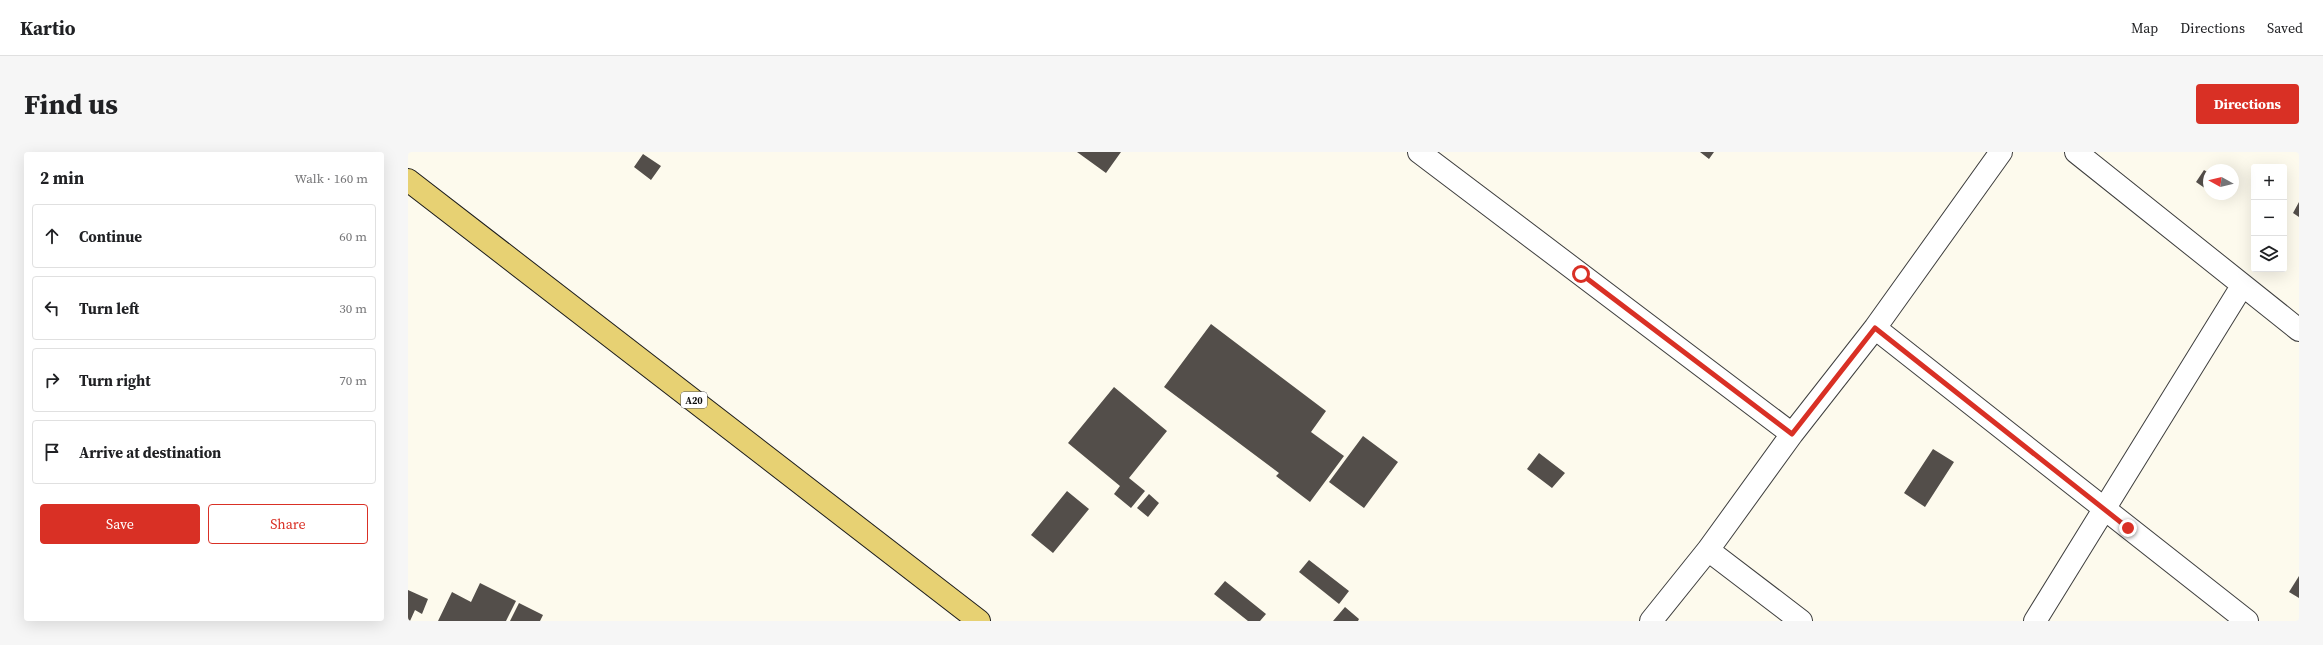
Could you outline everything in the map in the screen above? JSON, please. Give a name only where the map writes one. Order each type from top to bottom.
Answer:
[{"type":"main road","name":"A20","points":[[408,184],[980,621]]},
{"type":"street","points":[[1419,152],[1792,434]]},
{"type":"street","points":[[1651,621],[1708,550],[1792,434],[1875,328],[2001,152]]},
{"type":"street","points":[[2076,152],[2299,330]]},
{"type":"street","points":[[2035,621],[2242,286]]},
{"type":"street","points":[[1875,328],[2247,621]]},
{"type":"street","points":[[1708,550],[1801,621]]},
{"type":"building","points":[[1077,152],[1121,152],[1106,173]]},
{"type":"building","points":[[1700,152],[1714,152],[1709,159]]},
{"type":"building","points":[[643,154],[661,166],[651,180],[634,167]]},
{"type":"building","points":[[2203,172],[2203,187],[2196,182]]},
{"type":"building","points":[[2299,202],[2299,217],[2293,213]]},
{"type":"building","points":[[1211,324],[1326,411],[1311,432],[1344,456],[1310,502],[1276,476],[1279,473],[1164,387]]},
{"type":"building","points":[[1114,387],[1167,431],[1129,478],[1145,491],[1131,508],[1114,494],[1120,486],[1068,443]]},
{"type":"building","points":[[1363,436],[1398,462],[1364,508],[1329,482]]},
{"type":"building","points":[[1933,449],[1954,462],[1925,507],[1904,493]]},
{"type":"building","points":[[1539,453],[1565,473],[1552,488],[1527,469]]},
{"type":"building","points":[[1067,491],[1089,509],[1053,553],[1031,535]]},
{"type":"building","points":[[1149,494],[1159,503],[1148,517],[1137,508]]},
{"type":"building","points":[[1309,560],[1349,591],[1339,604],[1299,572]]},
{"type":"building","points":[[2299,576],[2299,598],[2289,592]]},
{"type":"building","points":[[1225,581],[1266,614],[1260,621],[1248,621],[1214,594]]},
{"type":"building","points":[[480,583],[516,601],[506,621],[438,621],[452,592],[471,602]]},
{"type":"building","points":[[408,590],[428,599],[422,614],[415,610],[410,621],[408,621]]},
{"type":"building","points":[[519,603],[543,615],[540,621],[510,621]]},
{"type":"building","points":[[1345,607],[1359,619],[1358,621],[1333,621]]},
{"type":"route","points":[[1581,274],[1792,434],[1875,328],[2128,528]]}]
